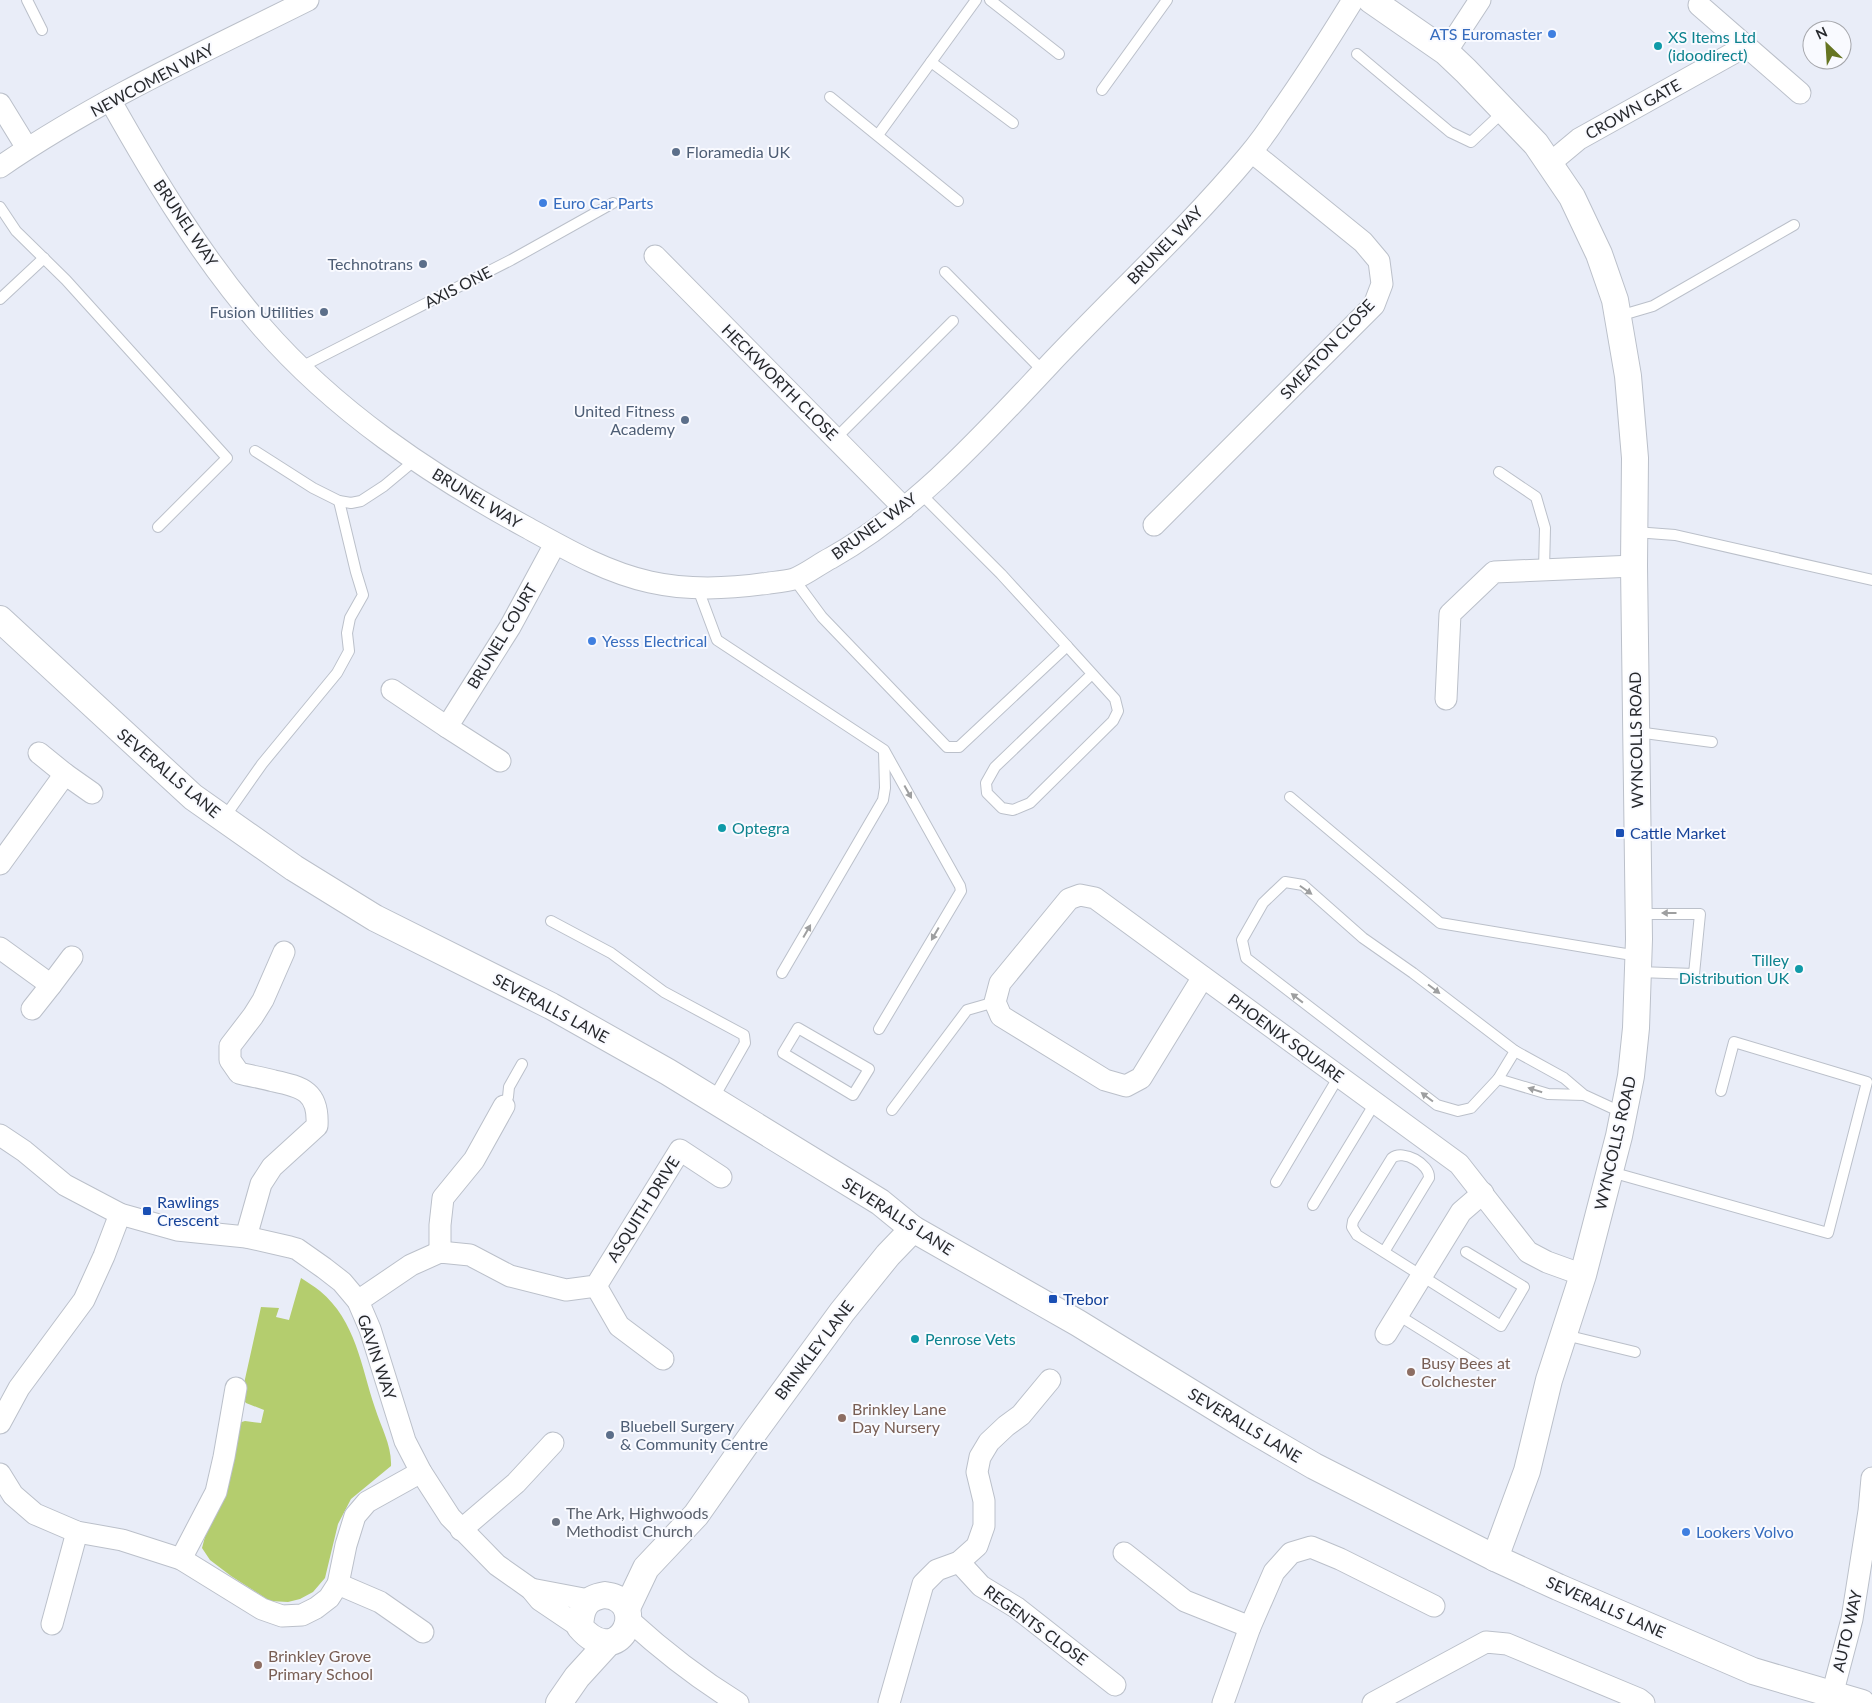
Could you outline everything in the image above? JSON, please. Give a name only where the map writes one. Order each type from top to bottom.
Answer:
[{"type":"street","name":"NEWCOMEN WAY","points":[[0,167],[27,148],[110,100],[308,0]]},
{"type":"street","name":"BRUNEL WAY","points":[[110,100],[174,209],[204,254],[262,327],[340,403],[414,461],[495,510],[597,566],[650,582],[698,590],[743,587],[794,579],[852,546],[904,508],[980,438],[1252,152],[1310,69],[1353,0]]},
{"type":"street","name":"WYNCOLLS ROAD","points":[[1371,0],[1446,52],[1536,144],[1572,197],[1599,254],[1615,300],[1628,376],[1634,449],[1639,914],[1636,1028],[1631,1076],[1610,1172],[1583,1274],[1549,1380],[1527,1471],[1495,1558]]},
{"type":"street","points":[[1446,52],[1480,0]]},
{"type":"street","points":[[1699,4],[1800,93]]},
{"type":"street","name":"CROWN GATE","points":[[1549,164],[1579,138],[1746,46]]},
{"type":"street","points":[[0,104],[27,148]]},
{"type":"street","name":"SMEATON CLOSE","points":[[1154,525],[1374,305],[1382,284],[1379,261],[1363,242],[1252,152]]},
{"type":"street","name":"HECKWORTH CLOSE","points":[[655,256],[904,508]]},
{"type":"street","name":"BRUNEL COURT","points":[[447,727],[510,627],[555,544]]},
{"type":"street","points":[[1446,699],[1450,614],[1494,572],[1634,566]]},
{"type":"street","name":"SEVERALLS LANE","points":[[0,619],[193,797],[294,868],[376,918],[551,1006],[668,1072],[880,1202],[913,1230],[1078,1323],[1247,1428],[1314,1466],[1495,1558],[1558,1587],[1753,1671],[1862,1703]]},
{"type":"street","points":[[392,690],[500,761]]},
{"type":"street","points":[[39,752],[92,793]]},
{"type":"street","points":[[0,864],[65,774]]},
{"type":"street","name":"PHOENIX SQUARE","points":[[995,1002],[1000,983],[1068,899],[1080,895],[1095,898],[1459,1164],[1528,1252],[1547,1262],[1583,1274]]},
{"type":"street","points":[[0,948],[51,985]]},
{"type":"street","points":[[246,1237],[261,1184],[272,1167],[317,1126],[318,1112],[312,1098],[299,1086],[239,1073],[230,1060],[230,1046],[263,1000],[284,952]]},
{"type":"street","points":[[32,1010],[72,957]]},
{"type":"street","points":[[995,1002],[1001,1016],[1105,1080],[1126,1086],[1141,1078],[1203,977]]},
{"type":"street","points":[[440,1252],[443,1198],[474,1160],[504,1106]]},
{"type":"street","name":"GAVIN WAY","points":[[0,1135],[24,1151],[65,1185],[120,1214],[177,1230],[271,1241],[297,1249],[342,1282],[358,1301],[373,1338],[405,1440],[421,1472],[450,1517],[498,1565],[531,1589],[540,1600],[605,1620]]},
{"type":"street","name":"ASQUITH DRIVE","points":[[596,1286],[680,1150],[721,1177]]},
{"type":"street","points":[[1386,1334],[1461,1212],[1483,1193]]},
{"type":"street","points":[[0,1423],[19,1388],[84,1300],[120,1214]]},
{"type":"street","name":"BRINKLEY LANE","points":[[559,1703],[577,1677],[626,1575],[646,1568],[696,1516],[842,1312],[888,1255],[913,1230]]},
{"type":"street","points":[[358,1301],[411,1265],[440,1252],[470,1255],[510,1276],[566,1290],[596,1286],[619,1326],[663,1359]]},
{"type":"street","points":[[889,1703],[923,1584],[936,1570],[959,1562],[977,1546],[984,1526],[984,1502],[977,1472],[980,1457],[988,1442],[1021,1416],[1050,1380]]},
{"type":"street","points":[[181,1559],[216,1492],[236,1388]]},
{"type":"street","points":[[461,1530],[516,1483],[553,1443]]},
{"type":"street","points":[[0,1474],[13,1495],[35,1514],[77,1532],[122,1540],[181,1559],[262,1609],[282,1616],[302,1615],[316,1608],[329,1598],[338,1584],[346,1545],[355,1516],[367,1502],[421,1472]]},
{"type":"street","name":"AUTO WAY","points":[[1832,1695],[1852,1618],[1869,1511],[1872,1478]]},
{"type":"street","points":[[52,1624],[77,1532]]},
{"type":"street","points":[[1223,1703],[1250,1627],[1274,1572],[1291,1552],[1311,1547],[1340,1559],[1434,1606]]},
{"type":"street","points":[[1124,1554],[1185,1601],[1250,1627]]},
{"type":"street","name":"REGENTS CLOSE","points":[[959,1562],[980,1586],[1017,1608],[1115,1685]]},
{"type":"street","points":[[338,1584],[380,1602],[423,1632]]},
{"type":"street","points":[[531,1589],[605,1620],[668,1655],[738,1703]]},
{"type":"street","points":[[1373,1703],[1486,1642],[1507,1644],[1639,1699],[1644,1703]]},
{"type":"lane","points":[[26,0],[42,30]]},
{"type":"lane","points":[[878,135],[976,0]]},
{"type":"lane","points":[[990,0],[1059,54]]},
{"type":"lane","points":[[1102,90],[1168,0]]},
{"type":"lane","points":[[1357,54],[1450,132],[1471,142],[1504,110]]},
{"type":"lane","points":[[931,62],[1013,123]]},
{"type":"lane","points":[[830,97],[958,201]]},
{"type":"lane","name":"AXIS ONE","points":[[301,367],[512,260],[613,203]]},
{"type":"lane","points":[[0,208],[16,230],[44,258],[227,458],[158,527]]},
{"type":"lane","points":[[1618,316],[1652,306],[1794,225]]},
{"type":"lane","points":[[0,299],[44,258]]},
{"type":"lane","points":[[945,272],[1043,371]]},
{"type":"lane","points":[[836,438],[954,322]]},
{"type":"lane","points":[[255,451],[313,488],[339,502],[351,503],[361,501],[384,486],[414,461]]},
{"type":"lane","points":[[1500,472],[1536,497],[1545,528],[1544,570]]},
{"type":"lane","points":[[920,493],[1002,574],[1115,699],[1118,711],[1113,720],[1030,803],[1013,810],[1002,808],[986,793],[986,783],[994,768],[1092,674]]},
{"type":"lane","points":[[223,819],[262,764],[337,673],[349,651],[347,633],[350,618],[363,595],[339,502]]},
{"type":"lane","points":[[1634,532],[1675,535],[1872,580]]},
{"type":"lane","points":[[794,579],[822,617],[947,747],[959,747],[1067,646]]},
{"type":"lane","points":[[698,590],[717,640],[884,750],[960,886],[961,891],[879,1029]]},
{"type":"lane","points":[[1636,732],[1712,742]]},
{"type":"lane","points":[[782,973],[883,800],[885,788],[884,750]]},
{"type":"lane","points":[[1290,797],[1440,923],[1694,974],[1700,914],[1639,914]]},
{"type":"lane","points":[[1515,1051],[1498,1078],[1472,1108],[1458,1111],[1438,1105],[1246,958],[1242,940],[1263,903],[1285,882],[1303,885],[1363,938],[1421,978],[1515,1051],[1564,1078],[1584,1095],[1624,1113]]},
{"type":"lane","points":[[551,921],[611,953],[664,992],[744,1035],[745,1042],[713,1100]]},
{"type":"lane","points":[[892,1110],[967,1010],[995,1002]]},
{"type":"lane","points":[[798,1028],[869,1069],[853,1095],[783,1053],[798,1028]]},
{"type":"lane","points":[[1610,1172],[1828,1233],[1867,1082],[1734,1042],[1721,1091]]},
{"type":"lane","points":[[504,1106],[508,1097],[508,1087],[522,1064]]},
{"type":"lane","points":[[1276,1182],[1339,1076]]},
{"type":"lane","points":[[1498,1078],[1548,1094],[1584,1095]]},
{"type":"lane","points":[[1313,1205],[1375,1103]]},
{"type":"lane","points":[[1384,1252],[1429,1178],[1429,1172],[1425,1166],[1403,1154],[1392,1158],[1353,1221],[1352,1227],[1357,1235],[1501,1326],[1524,1287],[1466,1252]]},
{"type":"lane","points":[[1398,1315],[1478,1365]]},
{"type":"lane","points":[[1564,1335],[1635,1352]]},
{"type":"green space","points":[[301,1278],[320,1291],[332,1303],[350,1330],[388,1444],[391,1466],[351,1499],[338,1524],[325,1578],[313,1592],[300,1599],[288,1602],[270,1601],[210,1560],[202,1548],[235,1424],[245,1421],[261,1423],[264,1410],[246,1403],[241,1397],[261,1307],[279,1308],[276,1317],[289,1320]]},
{"type":"place","name":"ATS Euromaster","points":[[1552,34]]},
{"type":"place","name":"XS Items Ltd (idoodirect)","points":[[1658,46]]},
{"type":"place","name":"Floramedia UK","points":[[676,152]]},
{"type":"place","name":"Euro Car Parts","points":[[543,203]]},
{"type":"place","name":"Technotrans","points":[[423,264]]},
{"type":"place","name":"Fusion Utilities","points":[[324,312]]},
{"type":"place","name":"United Fitness Academy","points":[[685,420]]},
{"type":"place","name":"Yesss Electrical","points":[[592,641]]},
{"type":"place","name":"Optegra","points":[[722,828]]},
{"type":"place","name":"Cattle Market","points":[[1620,833]]},
{"type":"place","name":"Tilley Distribution UK","points":[[1799,969]]},
{"type":"place","name":"Rawlings Crescent","points":[[147,1211]]},
{"type":"place","name":"Trebor","points":[[1053,1299]]},
{"type":"place","name":"Penrose Vets","points":[[915,1339]]},
{"type":"place","name":"Busy Bees at Colchester","points":[[1411,1372]]},
{"type":"place","name":"Brinkley Lane Day Nursery","points":[[842,1418]]},
{"type":"place","name":"Bluebell Surgery & Community Centre","points":[[610,1435]]},
{"type":"place","name":"The Ark, Highwoods Methodist Church","points":[[556,1522]]},
{"type":"place","name":"Lookers Volvo","points":[[1686,1532]]},
{"type":"place","name":"Brinkley Grove Primary School","points":[[258,1665]]}]
